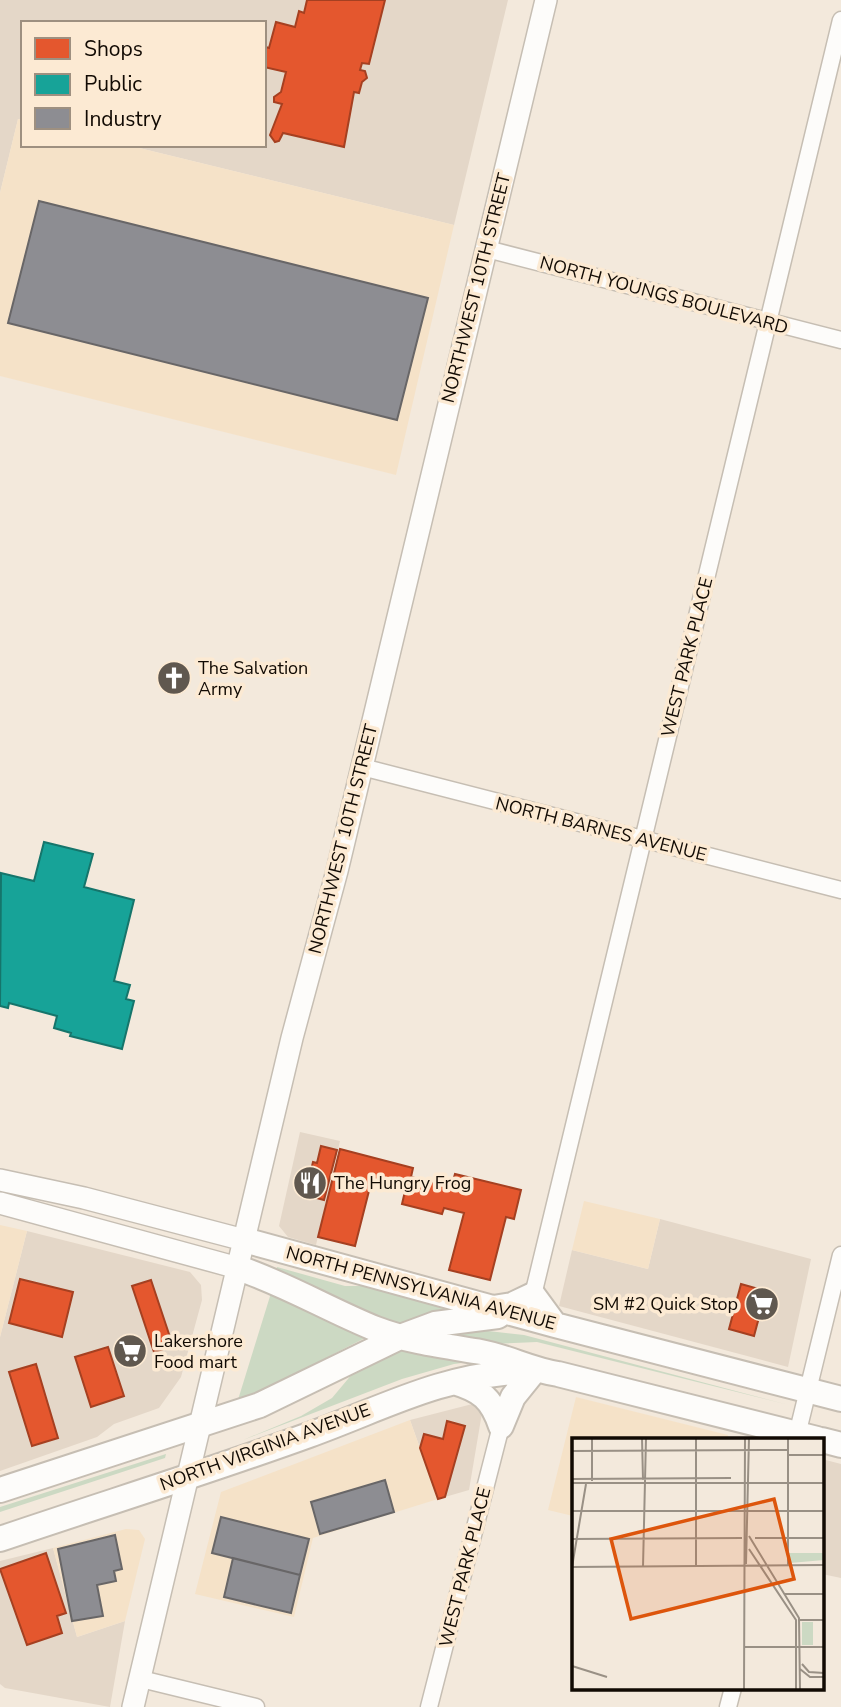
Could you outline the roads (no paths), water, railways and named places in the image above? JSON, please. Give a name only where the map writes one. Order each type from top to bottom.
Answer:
[{"type":"main road","name":"NORTHWEST 10TH STREET","points":[[133,1707],[546,0]]},
{"type":"main road","name":"NORTH PENNSYLVANIA AVENUE","points":[[0,1180],[84,1198],[516,1315],[841,1399]]},
{"type":"main road","name":"NORTH PENNSYLVANIA AVENUE","points":[[0,1203],[238,1268],[284,1284],[375,1328],[400,1337],[451,1349],[482,1352],[534,1371],[558,1374],[808,1438]]},
{"type":"main road","points":[[492,1308],[512,1305],[533,1295],[544,1314],[555,1325]]},
{"type":"main road","points":[[0,1490],[200,1426],[295,1390],[400,1337],[435,1324],[516,1315]]},
{"type":"main road","points":[[501,1426],[513,1397],[534,1371]]},
{"type":"main road","name":"NORTH VIRGINIA AVENUE","points":[[0,1539],[311,1434],[419,1390],[494,1373],[534,1371]]},
{"type":"main road","points":[[453,1382],[483,1392],[494,1408],[501,1426]]},
{"type":"main road","name":"NORTHWEST 10TH STREET","points":[[139,1707],[141,1679]]},
{"type":"street","name":"WEST PARK PLACE","points":[[533,1295],[841,20]]},
{"type":"street","name":"NORTH YOUNGS BOULEVARD","points":[[487,249],[841,340]]},
{"type":"street","name":"NORTH BARNES AVENUE","points":[[362,767],[841,890]]},
{"type":"street","points":[[808,1438],[807,1390],[841,1255]]},
{"type":"street","name":"WEST PARK PLACE","points":[[429,1707],[501,1426]]},
{"type":"street","points":[[141,1679],[256,1707]]},
{"type":"street","points":[[728,1707],[732,1690]]},
{"type":"place","name":"The Salvation Army","points":[[174,678]]},
{"type":"place","name":"The Hungry Frog","points":[[310,1183]]},
{"type":"place","name":"SM #2 Quick Stop","points":[[762,1304]]},
{"type":"place","name":"Lakershore Food mart","points":[[130,1351]]}]
